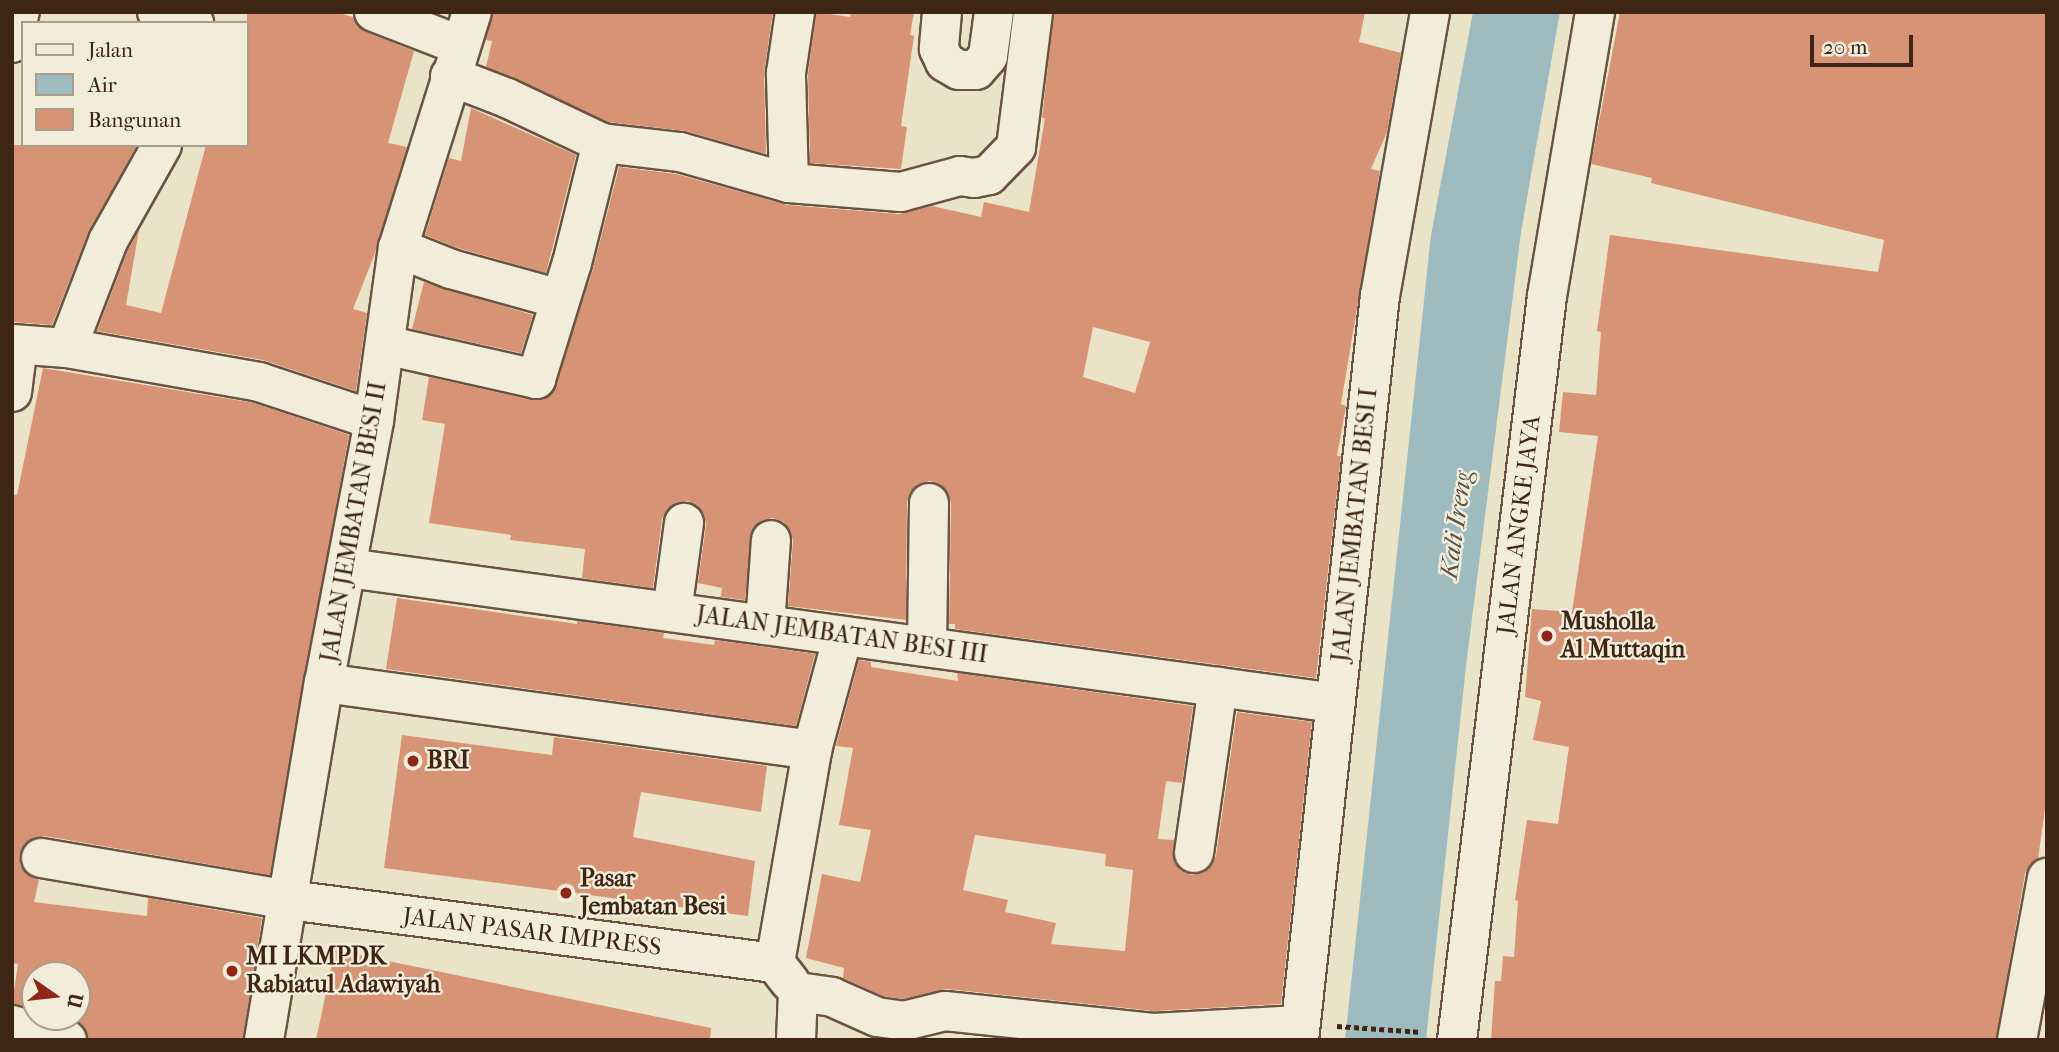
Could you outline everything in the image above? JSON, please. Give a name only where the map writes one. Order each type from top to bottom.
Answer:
[{"type":"street","points":[[12,43],[20,12]]},
{"type":"street","points":[[157,12],[189,21]]},
{"type":"street","points":[[374,12],[460,44],[507,98],[602,144],[680,152],[789,183],[901,192],[960,176],[989,175],[1016,147],[1033,12]]},
{"type":"street","points":[[789,183],[786,73],[796,12]]},
{"type":"street","points":[[942,12],[939,49],[945,62],[959,70],[976,70],[988,56],[994,12]]},
{"type":"street","name":"JALAN JEMBATAN BESI I","points":[[1311,1030],[1335,703],[1380,296],[1430,12]]},
{"type":"street","name":"JALAN ANGKE JAYA","points":[[1441,1036],[1547,296],[1595,12]]},
{"type":"street","name":"JALAN JEMBATAN BESI II","points":[[264,1040],[324,683],[374,420],[398,248],[460,44]]},
{"type":"street","points":[[385,345],[536,379],[572,262],[602,144]]},
{"type":"street","points":[[67,348],[108,241],[161,147]]},
{"type":"street","points":[[398,248],[451,269],[559,299]]},
{"type":"street","points":[[12,393],[15,344],[67,348],[259,382],[374,420]]},
{"type":"street","points":[[927,647],[929,503]]},
{"type":"street","points":[[672,612],[684,523]]},
{"type":"street","points":[[765,625],[771,540]]},
{"type":"street","name":"JALAN JEMBATAN BESI III","points":[[348,568],[1335,703]]},
{"type":"street","points":[[796,1040],[787,978],[812,750],[843,636]]},
{"type":"street","points":[[324,683],[812,750]]},
{"type":"street","points":[[1194,853],[1218,687]]},
{"type":"street","name":"JALAN PASAR IMPRESS","points":[[41,858],[787,978],[877,1017],[904,1021],[945,1011],[1153,1033],[1311,1030]]},
{"type":"street","points":[[2017,1040],[2047,878]]},
{"type":"street","points":[[12,1026],[67,1040]]},
{"type":"path","points":[[1311,1030],[1441,1036]]},
{"type":"water","name":"Kali Ireng","points":[[1473,12],[1560,12],[1521,232],[1466,666],[1426,1040],[1345,1040],[1431,235]]},
{"type":"building","points":[[247,12],[335,12],[353,17],[357,26],[366,32],[414,51],[388,143],[407,147],[375,253],[353,309],[367,313],[356,391],[263,360],[97,331],[128,250],[139,230],[126,305],[161,313],[205,147],[248,147]]},
{"type":"building","points":[[493,12],[773,12],[764,73],[766,154],[686,131],[608,122],[486,67],[492,41],[486,40]]},
{"type":"building","points":[[816,12],[850,17],[851,12],[914,12],[910,35],[914,36],[901,126],[907,127],[901,169],[810,163],[808,74]]},
{"type":"building","points":[[1054,12],[1365,12],[1359,42],[1401,53],[1387,132],[1371,169],[1380,171],[1341,404],[1346,406],[1337,456],[1341,456],[1316,678],[955,629],[955,624],[949,624],[951,503],[948,493],[941,485],[930,481],[918,484],[910,492],[907,502],[906,620],[788,606],[793,541],[784,522],[773,518],[761,521],[753,528],[745,600],[721,597],[722,588],[698,583],[706,525],[704,514],[698,506],[688,501],[675,503],[667,509],[662,519],[653,588],[582,578],[585,549],[510,540],[511,535],[429,523],[445,424],[422,420],[429,377],[531,400],[543,400],[552,394],[593,269],[619,167],[676,174],[787,205],[899,214],[932,206],[981,217],[984,202],[1029,212],[1045,118],[1042,118]],"holes":[[[1093,327],[1150,342],[1135,393],[1083,377]]]},
{"type":"building","points":[[1620,12],[2047,12],[2047,795],[2038,859],[2030,864],[2025,874],[1996,1040],[1491,1040],[1495,981],[1501,981],[1503,956],[1514,957],[1518,901],[1515,900],[1527,820],[1558,824],[1569,747],[1533,740],[1541,701],[1525,697],[1532,609],[1572,612],[1598,436],[1559,432],[1563,392],[1596,395],[1601,332],[1597,331],[1610,235],[1878,272],[1884,240],[1651,183],[1652,178],[1591,164]]},
{"type":"building","points":[[471,108],[576,155],[546,273],[458,248],[425,235],[449,158],[461,161]]},
{"type":"building","points":[[12,145],[136,147],[88,233],[52,325],[12,322]]},
{"type":"building","points":[[424,282],[533,315],[521,353],[412,329]]},
{"type":"building","points":[[43,368],[254,403],[349,435],[270,875],[45,836],[33,838],[24,845],[20,854],[20,865],[27,874],[39,880],[34,902],[147,916],[148,898],[262,918],[243,1040],[88,1040],[85,1031],[91,1031],[91,961],[21,961],[21,1006],[12,1004],[18,964],[12,963],[12,494],[17,495]]},
{"type":"building","points":[[397,598],[577,624],[577,621],[664,633],[663,638],[714,645],[715,640],[815,654],[796,726],[386,669]]},
{"type":"building","points":[[859,660],[871,662],[871,667],[958,681],[957,673],[1193,706],[1182,783],[1166,781],[1158,839],[1174,840],[1174,862],[1181,871],[1192,875],[1203,873],[1211,867],[1216,856],[1237,712],[1312,722],[1281,1004],[1154,1011],[947,989],[903,999],[883,996],[843,978],[844,968],[806,958],[822,874],[860,882],[871,830],[839,825],[853,748],[836,746]],"holes":[[[975,835],[1106,854],[1105,866],[1133,870],[1125,951],[1051,944],[1056,923],[1005,912],[1008,900],[963,890]]]},
{"type":"building","points":[[402,735],[552,755],[554,737],[767,766],[761,812],[641,792],[633,837],[755,861],[748,916],[384,868]]},
{"type":"building","points":[[335,950],[711,1028],[710,1040],[316,1040]]},
{"type":"place","name":"Musholla Al Muttaqin","points":[[1547,636]]},
{"type":"place","name":"BRI","points":[[413,761]]},
{"type":"place","name":"Pasar Jembatan Besi","points":[[566,893]]},
{"type":"place","name":"MI LKMPDK Rabiatul Adawiyah","points":[[232,971]]}]
